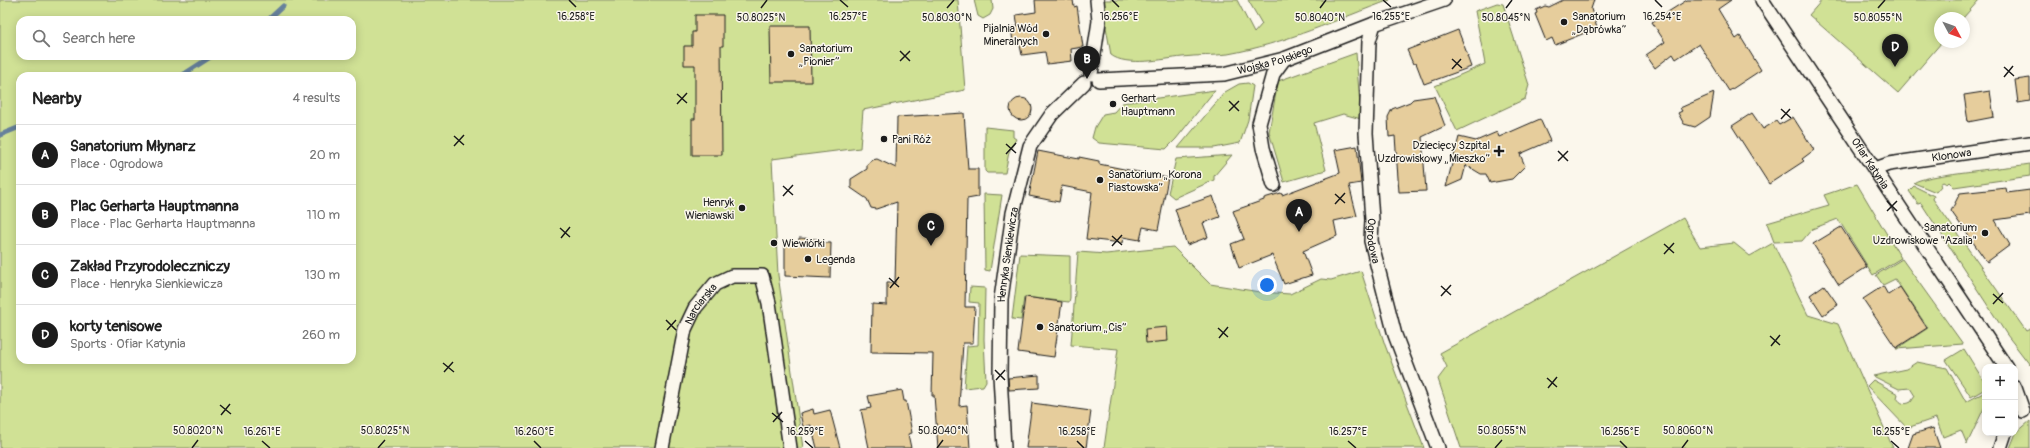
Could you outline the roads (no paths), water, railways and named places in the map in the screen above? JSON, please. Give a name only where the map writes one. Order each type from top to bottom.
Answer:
[{"type":"street","points":[[1091,79],[1100,21],[1097,0]]},
{"type":"street","name":"Wojska Polskiego","points":[[1091,79],[1224,74],[1284,59],[1374,24],[1444,0]]},
{"type":"street","name":"Ofiar Katynia","points":[[1762,0],[2004,364]]},
{"type":"street","name":"Ogrodowa","points":[[1374,24],[1369,42],[1366,133],[1372,220],[1371,241],[1395,335],[1438,448]]},
{"type":"street","points":[[1274,185],[1263,148],[1259,124],[1273,74],[1284,59]]},
{"type":"street","name":"Henryka Sienkiewicza","points":[[1004,448],[1000,375],[1001,299],[1014,213],[1030,146],[1052,114],[1091,79]]},
{"type":"street","name":"Klonowa","points":[[1875,170],[1889,164],[2030,143]]},
{"type":"street","name":"Narciarska","points":[[662,448],[685,329],[695,308],[715,284],[732,276],[762,276],[769,303],[790,448]]},
{"type":"street","points":[[2018,397],[2023,413]]},
{"type":"street","points":[[2000,448],[2004,436]]},
{"type":"waterway","points":[[272,16],[283,6]]},
{"type":"waterway","points":[[187,72],[206,60]]},
{"type":"waterway","points":[[0,135],[16,129]]},
{"type":"place","name":"Sanatorium „Dąbrówka”","points":[[1564,22]]},
{"type":"place","name":"Pijalnia Wód Mineralnych","points":[[1046,34]]},
{"type":"place","name":"Sanatorium „Pionier”","points":[[791,54]]},
{"type":"place","name":"korty tenisowe","points":[[1895,67]]},
{"type":"place","name":"Plac Gerharta Hauptmanna","points":[[1087,79]]},
{"type":"place","name":"Gerhart Hauptmann","points":[[1113,104]]},
{"type":"place","name":"Pani Róż","points":[[884,139]]},
{"type":"place","name":"Dziecięcy Szpital Uzdrowiskowy „Mieszko”","points":[[1499,151]]},
{"type":"place","name":"Sanatorium „Korona Piastowska”","points":[[1100,180]]},
{"type":"place","name":"Henryk Wieniawski","points":[[742,208]]},
{"type":"place","name":"Sanatorium Młynarz","points":[[1299,232]]},
{"type":"place","name":"Sanatorium Uzdrowiskowe \"Azalia\"","points":[[1985,233]]},
{"type":"place","name":"Wiewiórki","points":[[774,243]]},
{"type":"place","name":"Zakład Przyrodoleczniczy","points":[[931,246]]},
{"type":"place","name":"Legenda","points":[[808,259]]},
{"type":"place","name":"Sanatorium „Cis”","points":[[1040,327]]}]
